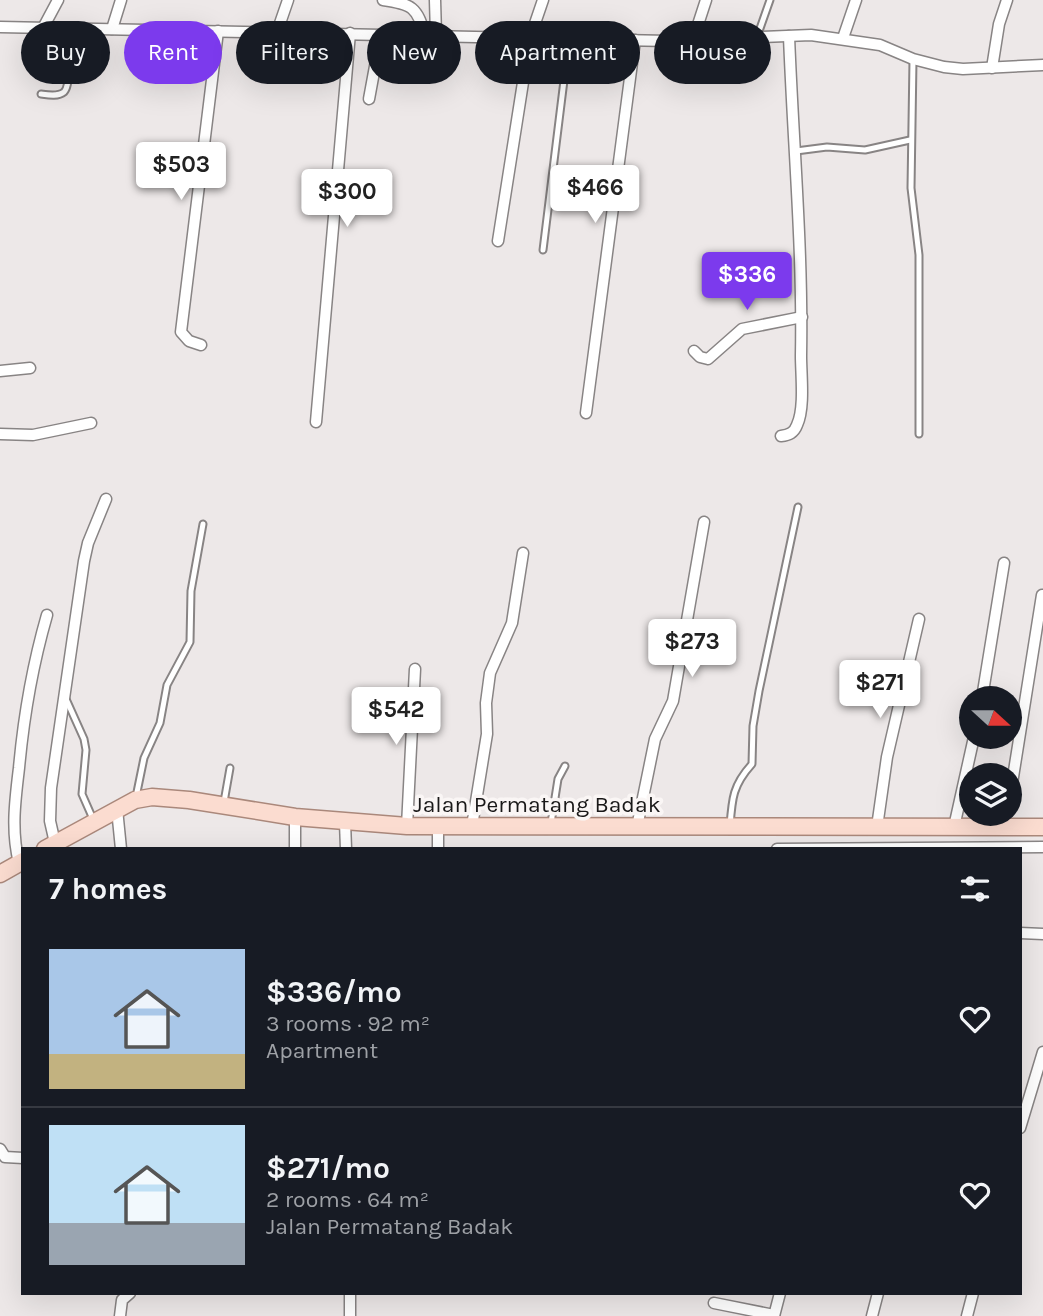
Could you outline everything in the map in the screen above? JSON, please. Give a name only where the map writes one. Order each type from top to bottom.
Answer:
[{"type":"main road","name":"Jalan Permatang Badak","points":[[59,844],[117,809],[135,800],[152,797],[295,817],[408,826],[961,826]]},
{"type":"main road","name":"Jalan Permatang Badak","points":[[1022,823],[1043,827]]},
{"type":"main road","points":[[0,874],[21,862]]},
{"type":"street","points":[[47,21],[58,0]]},
{"type":"street","points":[[121,0],[112,29],[124,29]]},
{"type":"street","points":[[281,21],[288,0]]},
{"type":"street","points":[[383,0],[411,6],[422,21]]},
{"type":"street","points":[[432,21],[435,0]]},
{"type":"street","points":[[536,21],[543,0]]},
{"type":"street","points":[[699,21],[706,0]]},
{"type":"street","points":[[843,38],[856,0]]},
{"type":"street","points":[[992,68],[999,24],[1007,0]]},
{"type":"street","points":[[0,27],[21,27]]},
{"type":"street","points":[[781,436],[793,431],[800,414],[802,317],[800,224],[789,36]]},
{"type":"street","points":[[771,37],[843,38],[880,45],[929,65],[963,69],[1043,65]]},
{"type":"street","points":[[201,345],[189,341],[181,332],[211,84]]},
{"type":"street","points":[[316,422],[346,84]]},
{"type":"street","points":[[369,99],[372,84]]},
{"type":"street","points":[[498,241],[523,84]]},
{"type":"street","points":[[586,413],[629,84]]},
{"type":"street","points":[[694,351],[700,357],[708,359],[742,329],[802,317]]},
{"type":"street","points":[[0,372],[30,368]]},
{"type":"street","points":[[0,434],[33,435],[91,423]]},
{"type":"street","points":[[59,844],[50,821],[51,788],[84,561],[88,543],[106,499]]},
{"type":"street","points":[[637,827],[655,739],[673,701],[704,522]]},
{"type":"street","points":[[472,826],[486,747],[488,680],[516,609],[523,552]]},
{"type":"street","points":[[984,686],[1004,563]]},
{"type":"street","points":[[1015,763],[1042,595]]},
{"type":"street","points":[[21,862],[14,843],[14,819],[24,711],[47,615]]},
{"type":"street","points":[[877,827],[887,757],[919,619]]},
{"type":"street","points":[[408,826],[415,669]]},
{"type":"street","points":[[954,827],[971,749]]},
{"type":"street","points":[[117,809],[121,847]]},
{"type":"street","points":[[295,817],[295,847]]},
{"type":"street","points":[[345,822],[346,847]]},
{"type":"street","points":[[438,826],[438,847]]},
{"type":"street","points":[[907,847],[913,827]]},
{"type":"street","points":[[1022,847],[1043,847]]},
{"type":"street","points":[[1022,933],[1043,934]]},
{"type":"street","points":[[1022,1121],[1043,1052]]},
{"type":"street","points":[[0,1149],[5,1157],[21,1158]]},
{"type":"street","points":[[120,1316],[122,1300],[128,1295]]},
{"type":"street","points":[[350,1295],[350,1316]]},
{"type":"street","points":[[714,1303],[774,1315],[779,1295]]},
{"type":"street","points":[[872,1316],[877,1295]]},
{"type":"street","points":[[967,1316],[972,1295]]},
{"type":"lane","points":[[763,21],[770,0]]},
{"type":"lane","points":[[913,59],[910,140],[911,188],[919,255],[919,434]]},
{"type":"lane","points":[[41,94],[57,95],[63,92],[67,84]]},
{"type":"lane","points":[[543,250],[564,84]]},
{"type":"lane","points":[[794,152],[817,147],[865,150],[910,140]]},
{"type":"lane","points":[[730,827],[734,792],[741,777],[752,764],[753,726],[759,691],[798,507]]},
{"type":"lane","points":[[135,800],[144,758],[160,723],[167,685],[190,642],[191,591],[203,524]]},
{"type":"lane","points":[[64,696],[84,739],[86,750],[82,794],[94,821]]},
{"type":"lane","points":[[550,826],[558,779],[565,766]]},
{"type":"lane","points":[[223,805],[230,768]]}]
